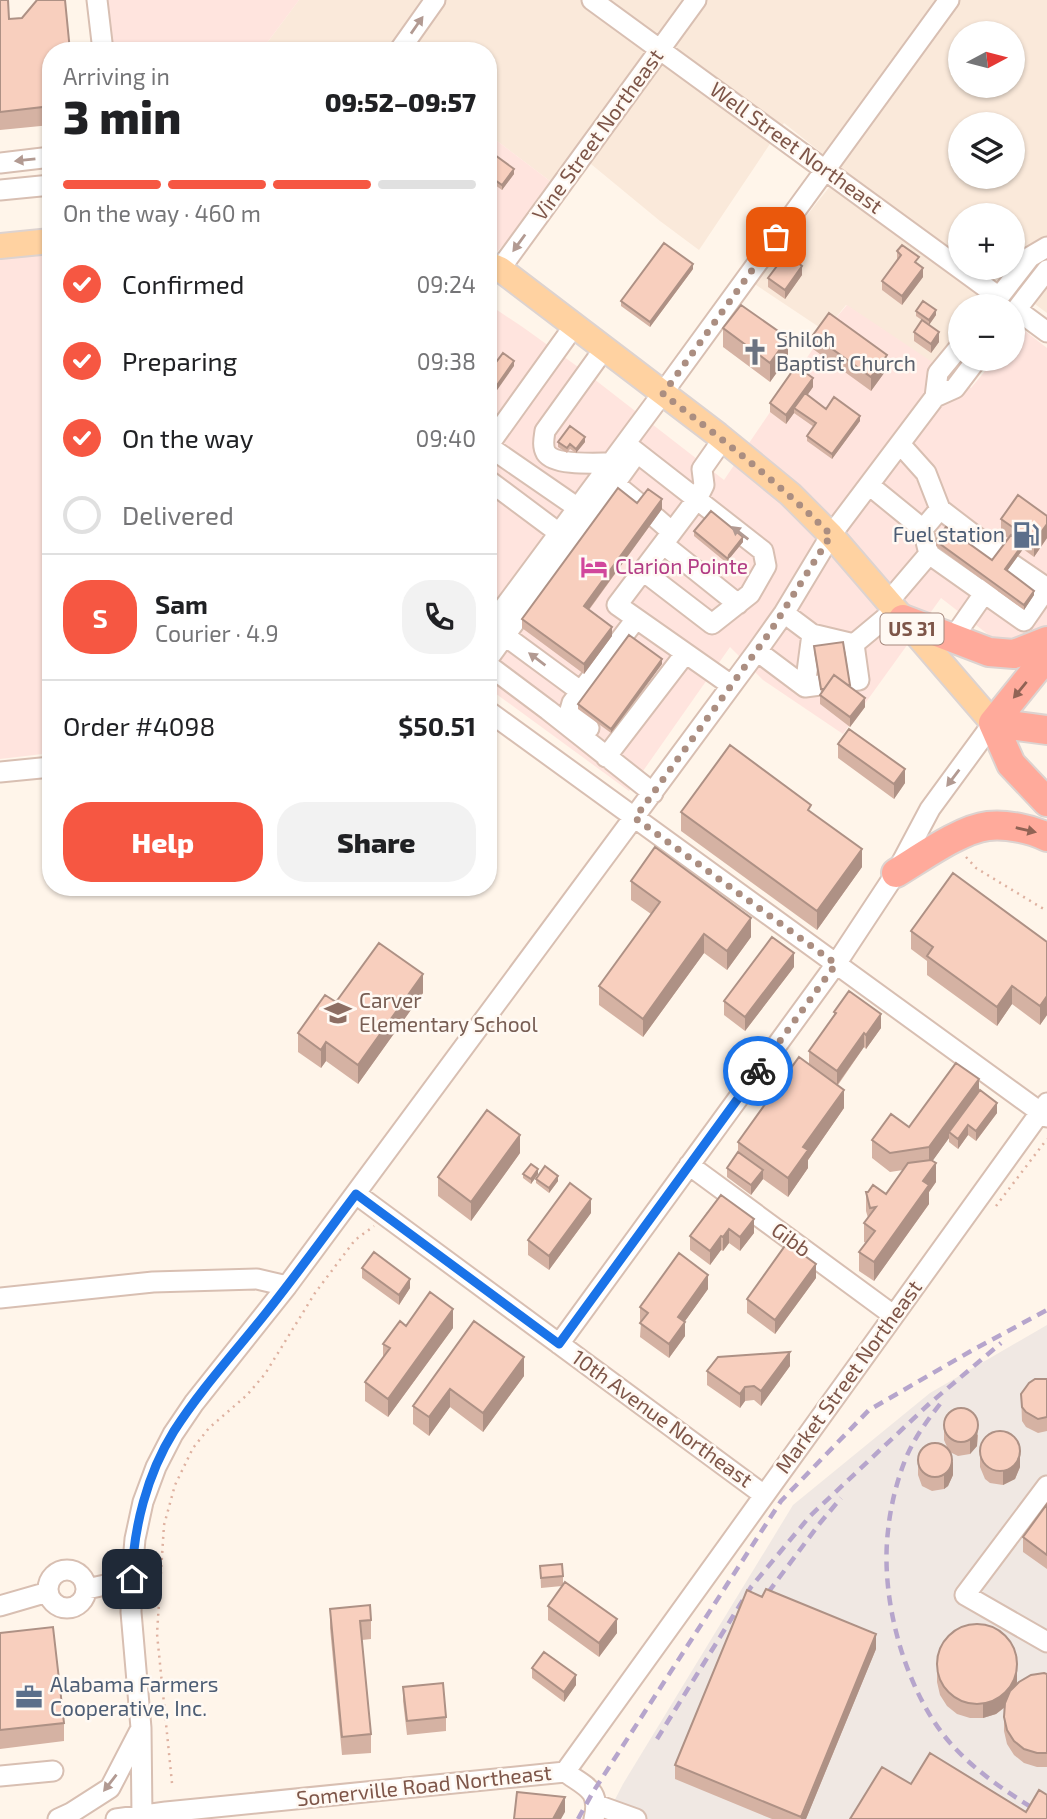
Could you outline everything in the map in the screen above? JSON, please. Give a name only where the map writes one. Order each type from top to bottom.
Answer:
[{"type":"highway","points":[[896,610],[989,652],[1014,654],[1047,640]]},
{"type":"highway","points":[[993,723],[1047,656]]},
{"type":"highway","points":[[993,723],[1047,730]]},
{"type":"highway","name":"US 31","points":[[993,723],[1012,764],[1047,802]]},
{"type":"highway","points":[[896,873],[960,835],[988,826],[1013,828],[1047,837]]},
{"type":"main road","points":[[0,246],[42,242]]},
{"type":"main road","name":"US 31","points":[[497,268],[723,439],[790,494],[831,535],[993,723]]},
{"type":"street","points":[[97,0],[102,42]]},
{"type":"street","points":[[405,42],[435,0]]},
{"type":"street","name":"Well Street Northeast","points":[[592,0],[825,169],[985,294]]},
{"type":"street","name":"Vine Street Northeast","points":[[497,262],[696,0]]},
{"type":"street","points":[[497,627],[631,448],[663,394],[949,0]]},
{"type":"street","points":[[0,163],[42,158]]},
{"type":"street","points":[[0,190],[42,187]]},
{"type":"street","points":[[1001,294],[1030,257],[1047,247]]},
{"type":"street","points":[[1025,299],[1047,270]]},
{"type":"street","points":[[1025,318],[1047,332]]},
{"type":"street","points":[[497,433],[574,326]]},
{"type":"street","points":[[604,349],[545,431],[546,452],[554,459],[610,474],[649,512],[668,538],[738,604]]},
{"type":"street","points":[[935,397],[938,373],[948,361]]},
{"type":"street","points":[[141,1817],[141,1728],[131,1612],[135,1539],[143,1503],[156,1467],[173,1434],[356,1194],[635,818],[784,613],[831,535],[935,397],[955,388],[968,371]]},
{"type":"street","points":[[723,439],[702,468],[704,485],[697,499],[617,605],[731,685]]},
{"type":"street","points":[[900,444],[926,473],[961,552],[1019,594],[989,571],[961,552],[929,554]]},
{"type":"street","points":[[631,448],[763,551],[766,566],[756,585],[738,604],[712,624],[643,571]]},
{"type":"street","points":[[497,452],[578,508]]},
{"type":"street","points":[[497,627],[559,533],[610,474]]},
{"type":"street","points":[[850,670],[854,644],[896,610],[929,554],[923,529],[869,485]]},
{"type":"street","points":[[497,487],[559,533]]},
{"type":"street","points":[[923,529],[940,509]]},
{"type":"street","points":[[953,638],[989,571]]},
{"type":"street","points":[[784,613],[812,634],[854,644]]},
{"type":"street","points":[[548,710],[636,619]]},
{"type":"street","points":[[497,631],[574,686]]},
{"type":"street","points":[[757,651],[812,679],[812,634]]},
{"type":"street","points":[[610,752],[685,654]]},
{"type":"street","points":[[497,672],[610,752]]},
{"type":"street","points":[[574,686],[570,710],[653,793]]},
{"type":"street","points":[[497,718],[836,964],[1045,1111]]},
{"type":"street","points":[[559,1344],[836,964],[896,873],[930,809],[993,723]]},
{"type":"street","points":[[0,772],[42,767]]},
{"type":"street","name":"Market Street Northeast","points":[[565,1772],[892,1315],[1045,1111]]},
{"type":"street","name":"Gibb","points":[[689,1165],[892,1315]]},
{"type":"street","name":"10th Avenue Northeast","points":[[356,1194],[764,1495]]},
{"type":"street","points":[[0,1298],[153,1282],[257,1279],[287,1286]]},
{"type":"street","points":[[1047,1486],[965,1595],[1047,1642]]},
{"type":"street","points":[[66,1570],[78,1573],[87,1589],[83,1601],[72,1608],[54,1603],[48,1592],[55,1574],[66,1570]]},
{"type":"street","points":[[87,1589],[132,1579]]},
{"type":"street","points":[[0,1606],[48,1592]]},
{"type":"street","points":[[58,1819],[110,1788],[141,1728]]},
{"type":"street","points":[[0,1776],[53,1771]]},
{"type":"street","points":[[565,1772],[593,1792],[596,1812],[636,1819]]},
{"type":"street","name":"Somerville Road Northeast","points":[[116,1819],[186,1815],[565,1772]]},
{"type":"path","points":[[951,840],[976,868],[1047,911]]},
{"type":"path","points":[[172,1783],[157,1634],[164,1525],[175,1485],[193,1448],[209,1428],[247,1395],[265,1374],[315,1293],[355,1240],[372,1228],[382,1213]]},
{"type":"shaded area","points":[[104,0],[299,0],[268,42],[109,42]]},
{"type":"shaded area","points":[[299,0],[1047,0],[1047,313],[1003,280],[1025,280],[1025,203],[948,203],[948,280],[999,280],[989,294],[948,294],[948,353],[938,367],[846,305],[825,331],[753,283],[843,170],[784,123],[699,250],[574,150],[550,181],[497,141],[497,42],[268,42]]},
{"type":"shaded area","points":[[497,141],[550,181],[497,252]]},
{"type":"shaded area","points":[[42,229],[42,754],[0,759],[0,233]]},
{"type":"shaded area","points":[[847,305],[971,388],[985,371],[1025,371],[1025,331],[1047,348],[1047,632],[1013,646],[994,639],[941,598],[843,734],[763,680],[730,647],[629,791],[497,695],[497,310],[585,372],[724,480],[825,331]]},
{"type":"shaded area","points":[[1047,1325],[1047,1819],[605,1819],[623,1784],[793,1505],[930,1393]]},
{"type":"building","points":[[0,0],[8,0],[9,19],[22,18],[37,0],[65,0],[69,42],[42,42],[42,107],[0,112]]},
{"type":"building","points":[[497,157],[514,169],[502,185],[497,181]]},
{"type":"building","points":[[664,243],[693,264],[650,322],[621,301]]},
{"type":"building","points":[[902,245],[919,257],[915,262],[923,268],[902,296],[882,281],[901,255],[897,251]]},
{"type":"building","points":[[786,254],[802,266],[785,290],[768,278]]},
{"type":"building","points":[[923,301],[936,310],[929,320],[916,311]]},
{"type":"building","points":[[741,305],[788,338],[770,363],[723,328]]},
{"type":"building","points":[[829,313],[887,355],[871,377],[813,335]]},
{"type":"building","points":[[922,320],[939,332],[931,344],[914,332]]},
{"type":"building","points":[[503,353],[514,361],[497,385],[497,361]]},
{"type":"building","points":[[796,366],[813,378],[786,415],[770,403]]},
{"type":"building","points":[[805,393],[826,409],[834,397],[860,416],[832,454],[807,436],[816,423],[794,408]]},
{"type":"building","points":[[570,426],[585,437],[576,449],[570,444],[567,448],[558,442]]},
{"type":"building","name":"Clarion Pointe","points":[[618,488],[637,503],[648,489],[662,499],[584,606],[612,627],[584,664],[522,619]]},
{"type":"building","points":[[1018,495],[1047,516],[1047,524],[1034,542],[1001,519]]},
{"type":"building","points":[[711,511],[743,537],[728,559],[694,531]]},
{"type":"building","points":[[946,527],[992,560],[1011,535],[1023,544],[1005,569],[1034,591],[1024,605],[936,541]]},
{"type":"building","points":[[629,635],[662,659],[611,729],[578,704]]},
{"type":"building","points":[[843,642],[850,685],[834,675],[824,689],[821,689],[814,646]]},
{"type":"building","points":[[834,675],[865,698],[850,717],[820,695]]},
{"type":"building","points":[[849,729],[905,769],[894,784],[838,744]]},
{"type":"building","points":[[730,745],[811,805],[808,810],[862,849],[817,911],[681,812]]},
{"type":"building","points":[[655,847],[751,918],[727,951],[704,934],[643,1019],[599,986],[660,902],[631,881]]},
{"type":"building","points":[[953,873],[1047,942],[1047,996],[1040,1006],[1012,986],[997,1007],[927,956],[933,947],[911,931]]},
{"type":"building","points":[[772,937],[794,953],[745,1017],[724,1001]]},
{"type":"building","points":[[379,943],[423,974],[358,1065],[326,1042],[321,1050],[298,1033],[325,995],[336,1002]]},
{"type":"building","points":[[849,991],[881,1014],[837,1071],[809,1051]]},
{"type":"building","points":[[799,1057],[844,1090],[803,1147],[808,1150],[788,1178],[738,1142]]},
{"type":"building","points":[[956,1063],[979,1079],[929,1147],[890,1153],[872,1140],[891,1114],[909,1127]]},
{"type":"building","points":[[980,1090],[997,1103],[976,1131],[968,1125],[958,1139],[949,1132]]},
{"type":"building","points":[[487,1110],[520,1135],[471,1202],[438,1177]]},
{"type":"building","points":[[738,1152],[763,1170],[751,1185],[727,1168]]},
{"type":"building","points":[[931,1160],[936,1163],[923,1181],[929,1185],[874,1262],[859,1252],[875,1231],[864,1223],[876,1207],[870,1208],[866,1192],[873,1185],[886,1194],[908,1163]]},
{"type":"building","points":[[531,1164],[538,1169],[531,1179],[523,1174]]},
{"type":"building","points":[[545,1166],[558,1176],[549,1188],[536,1179]]},
{"type":"building","points":[[570,1183],[591,1199],[549,1256],[528,1240]]},
{"type":"building","points":[[721,1195],[754,1219],[740,1237],[729,1229],[710,1251],[690,1236]]},
{"type":"building","points":[[787,1243],[816,1264],[775,1320],[747,1299]]},
{"type":"building","points":[[374,1252],[410,1279],[399,1295],[362,1268]]},
{"type":"building","points":[[679,1253],[708,1275],[678,1317],[685,1322],[669,1344],[640,1323],[648,1313],[640,1307]]},
{"type":"building","points":[[430,1292],[453,1309],[388,1399],[365,1382],[390,1348],[383,1344],[400,1321],[406,1326]]},
{"type":"building","points":[[474,1321],[524,1357],[483,1413],[450,1389],[429,1417],[413,1406]]},
{"type":"building","points":[[790,1352],[761,1391],[754,1386],[745,1387],[740,1394],[707,1371],[718,1357]]},
{"type":"building","points":[[1035,1379],[1047,1379],[1047,1417],[1038,1419],[1022,1407],[1021,1394]]},
{"type":"building","points":[[961,1408],[973,1413],[978,1425],[973,1437],[961,1442],[949,1437],[944,1425],[949,1413]]},
{"type":"building","points":[[1000,1431],[1014,1437],[1020,1451],[1014,1465],[1000,1471],[986,1465],[980,1451],[986,1437]]},
{"type":"building","points":[[935,1443],[947,1448],[952,1460],[947,1472],[935,1477],[923,1472],[918,1460],[923,1448]]},
{"type":"building","points":[[1047,1504],[1047,1555],[1023,1537]]},
{"type":"building","points":[[562,1564],[563,1576],[541,1578],[540,1566]]},
{"type":"building","points":[[565,1582],[617,1619],[599,1643],[548,1606]]},
{"type":"building","points":[[766,1589],[876,1634],[801,1817],[675,1765],[747,1590],[762,1597]]},
{"type":"building","points":[[370,1605],[371,1620],[360,1621],[371,1734],[342,1737],[330,1609]]},
{"type":"building","points":[[977,1624],[992,1627],[1005,1636],[1014,1649],[1017,1664],[1014,1679],[1005,1692],[992,1701],[977,1704],[962,1701],[949,1692],[940,1679],[937,1664],[940,1649],[949,1636],[962,1627]]},
{"type":"building","name":"Alabama Farmers Cooperative, Inc.","points":[[53,1627],[64,1723],[0,1730],[0,1633]]},
{"type":"building","points":[[544,1652],[576,1675],[564,1692],[532,1668]]},
{"type":"building","points":[[1047,1674],[1047,1753],[1037,1753],[1024,1749],[1014,1741],[1007,1730],[1005,1703],[1010,1691],[1019,1682],[1031,1675]]},
{"type":"building","points":[[443,1683],[446,1717],[407,1721],[403,1687]]},
{"type":"building","points":[[930,1753],[1026,1812],[1039,1790],[1047,1795],[1047,1819],[850,1819],[882,1767],[911,1784]]},
{"type":"building","points":[[517,1792],[565,1797],[553,1819],[514,1819]]},
{"type":"railway","points":[[578,1819],[781,1501],[869,1410],[1047,1310]]},
{"type":"railway","points":[[657,1739],[751,1587],[810,1516],[929,1404],[1001,1343]]},
{"type":"railway","points":[[940,1404],[907,1455],[890,1514],[886,1557],[898,1640],[918,1693],[946,1738],[981,1772],[1047,1817]]},
{"type":"railway","points":[[758,1606],[841,1498]]},
{"type":"way so far","points":[[758,1071],[836,964],[635,818],[784,613],[831,535],[790,494],[663,394],[776,237]]},
{"type":"place","name":"Shiloh Baptist Church","points":[[755,352]]},
{"type":"place","name":"Fuel station","points":[[1026,535]]},
{"type":"place","name":"Clarion Pointe","points":[[594,567]]},
{"type":"place","name":"Carver Elementary School","points":[[338,1013]]},
{"type":"place","name":"Alabama Farmers Cooperative, Inc.","points":[[29,1697]]},
{"type":"route","points":[[132,1579],[135,1539],[143,1503],[156,1467],[173,1434],[356,1194],[559,1344],[758,1071]]}]
